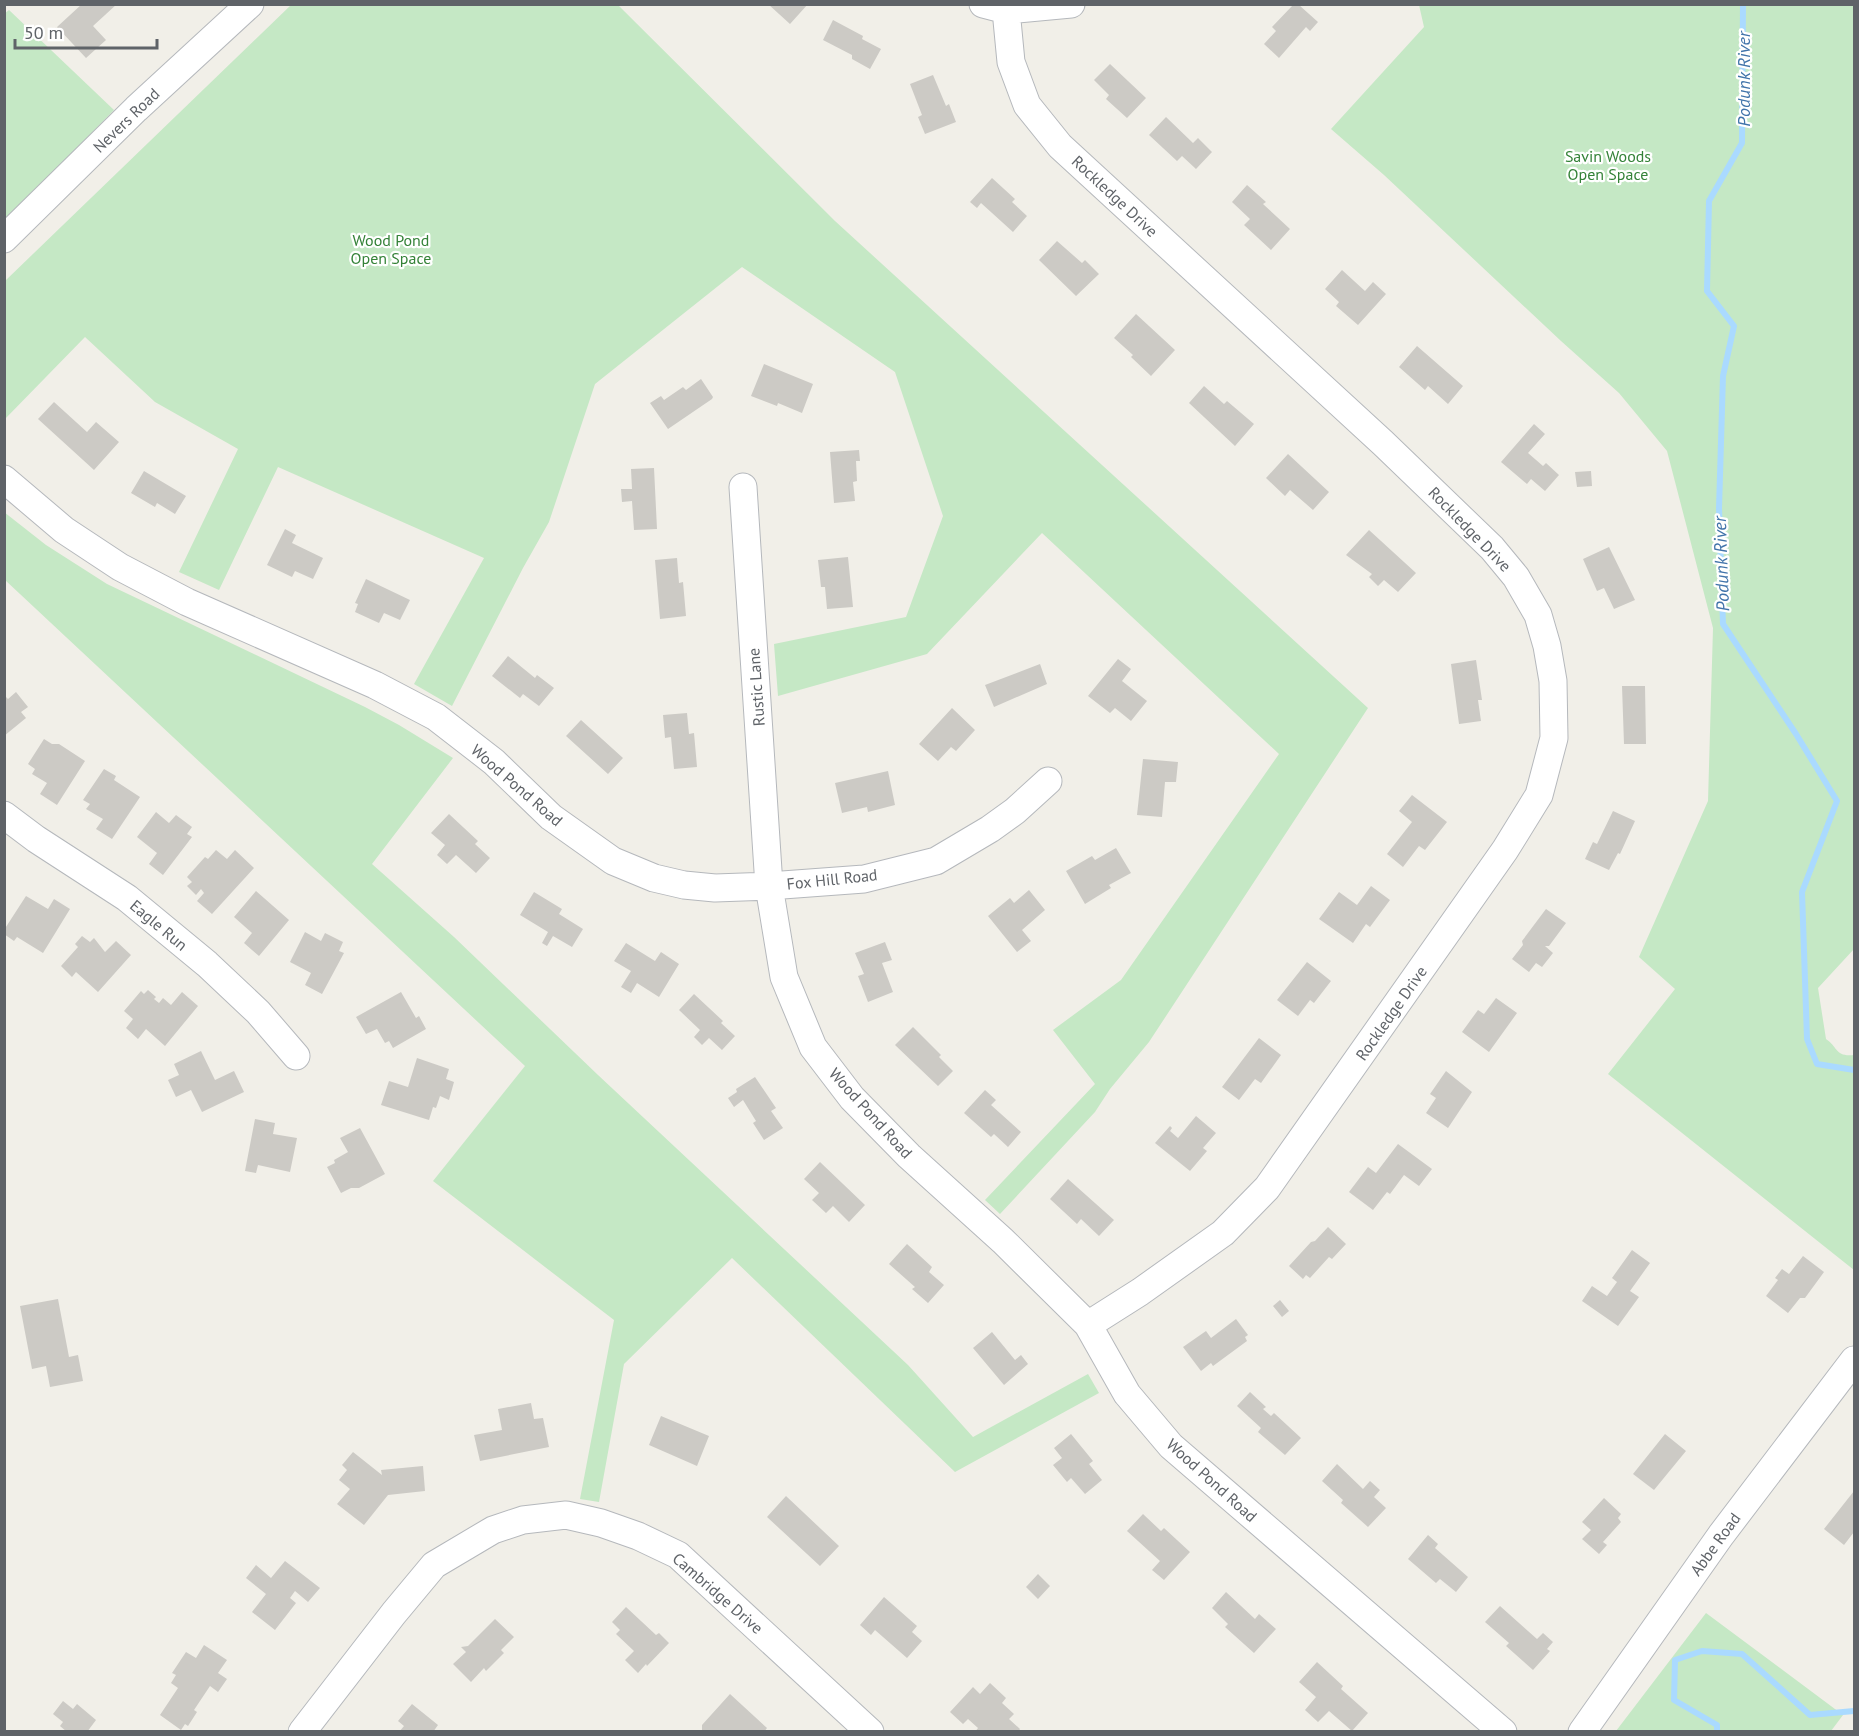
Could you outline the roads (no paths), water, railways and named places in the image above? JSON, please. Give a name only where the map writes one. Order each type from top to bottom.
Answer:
[{"type":"street","name":"Nevers Road","points":[[4,238],[136,109],[250,4]]},
{"type":"street","points":[[994,8],[1071,4]]},
{"type":"street","name":"Rockledge Drive","points":[[994,8],[1027,105],[1060,146],[1383,443],[1492,548],[1516,577],[1538,615],[1547,646],[1553,681],[1554,738],[1539,795],[1505,850],[1267,1188],[1223,1233],[1140,1292],[1088,1325]]},
{"type":"street","name":"Wood Pond Road","points":[[4,478],[64,530],[120,567],[187,602],[375,685],[436,717],[494,762],[551,817],[613,861],[654,878],[684,885],[715,888],[770,886],[784,978],[813,1047],[852,1098],[909,1156],[1003,1241],[1088,1325],[1127,1394],[1171,1446],[1503,1731]]},
{"type":"street","name":"Rustic Lane","points":[[743,488],[770,886]]},
{"type":"street","name":"Fox Hill Road","points":[[770,886],[864,879],[936,861],[990,829],[1015,811],[1048,781]]},
{"type":"street","name":"Eagle Run","points":[[4,815],[36,839],[136,905],[207,964],[249,1004],[296,1056]]},
{"type":"street","name":"Abbe Road","points":[[1582,1731],[1721,1535],[1854,1360]]},
{"type":"street","name":"Cambridge Drive","points":[[303,1731],[393,1613],[434,1565],[493,1530],[523,1520],[566,1515],[601,1523],[638,1536],[678,1555],[870,1731]]},
{"type":"waterway","name":"Podunk River","points":[[1743,4],[1742,143],[1709,201],[1707,291],[1734,326],[1723,376],[1719,508],[1723,624],[1796,734],[1837,801],[1802,892],[1807,1039],[1817,1064],[1854,1070]]},
{"type":"waterway","name":"Podunk River","points":[[1717,1732],[1717,1725],[1674,1700],[1675,1660],[1702,1651],[1742,1654],[1810,1715],[1854,1711]]},
{"type":"park label","name":"Savin Woods Open Space","points":[[1608,165]]},
{"type":"park label","name":"Wood Pond Open Space","points":[[391,249]]}]
